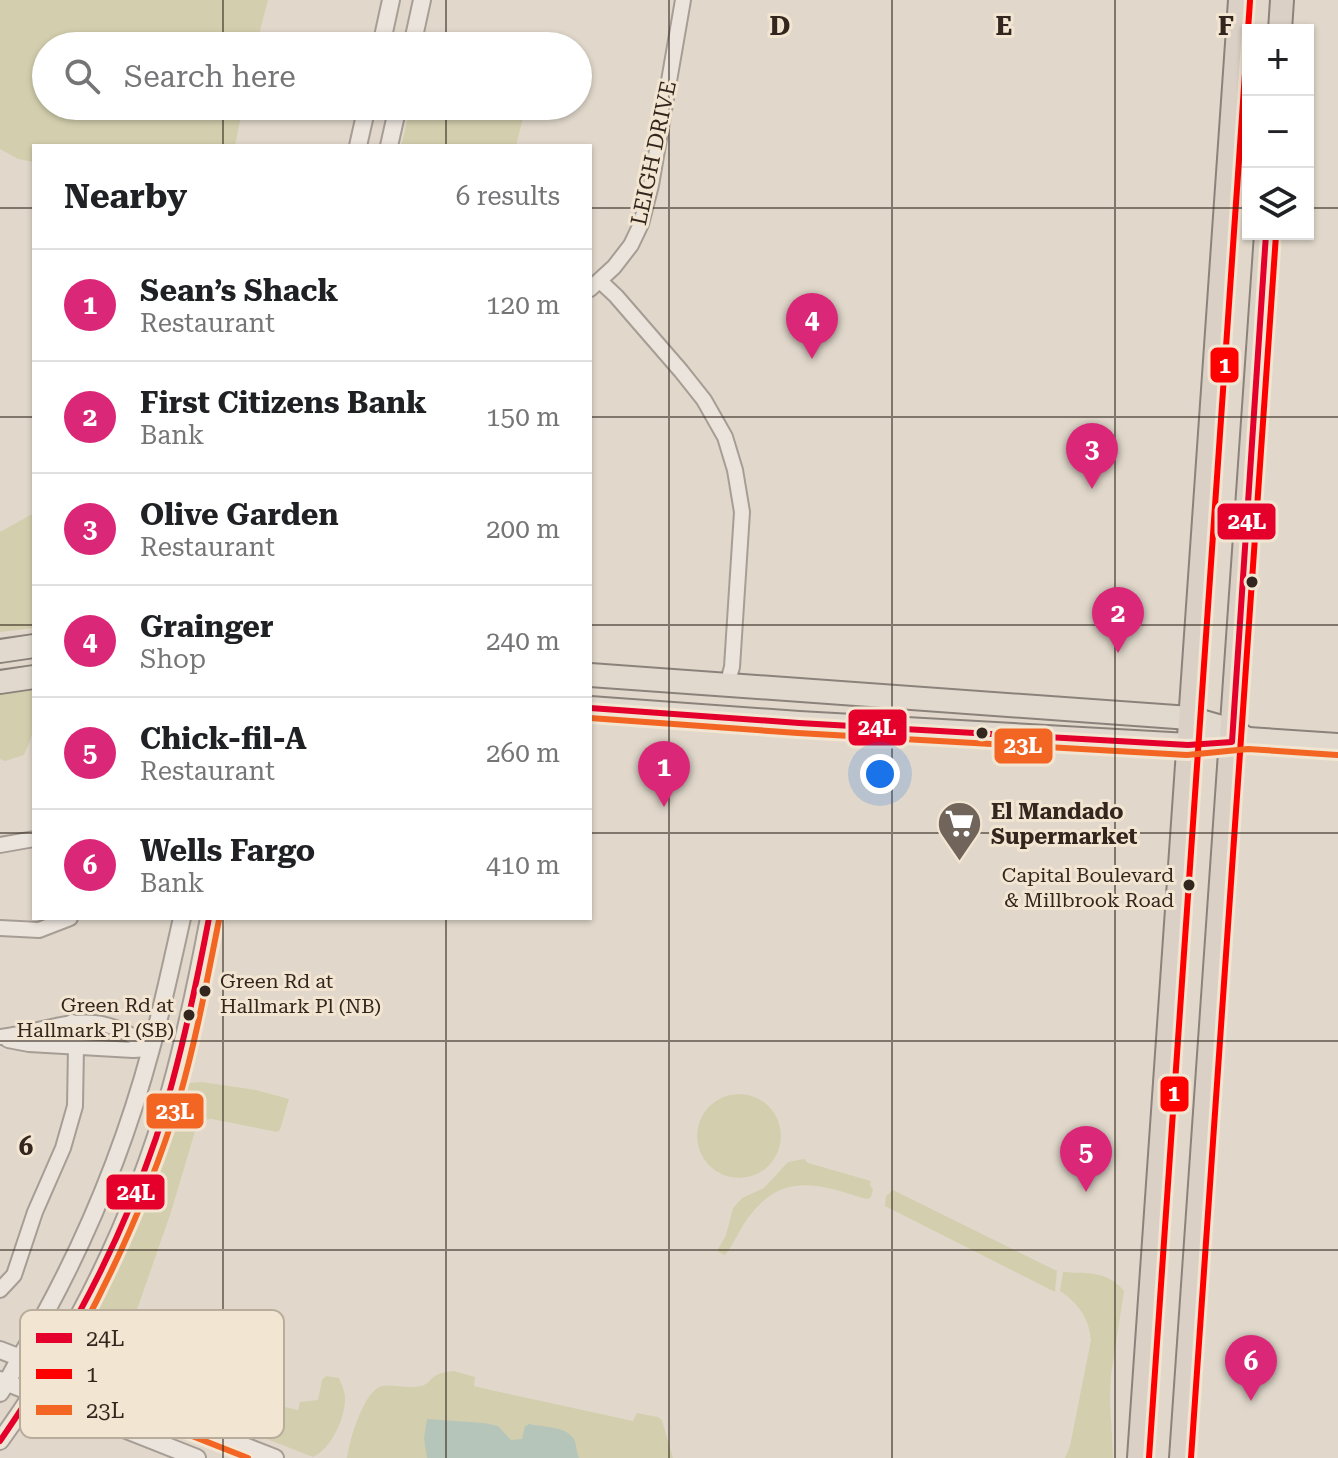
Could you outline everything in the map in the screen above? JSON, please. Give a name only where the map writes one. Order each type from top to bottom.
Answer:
[{"type":"highway","points":[[1139,1458],[1240,0]]},
{"type":"highway","points":[[1280,24],[1282,0]]},
{"type":"highway","points":[[1181,1458],[1237,737],[1266,240]]},
{"type":"main road","points":[[0,651],[32,646]]},
{"type":"main road","points":[[592,675],[1190,718],[1237,737]]},
{"type":"main road","points":[[0,682],[32,677]]},
{"type":"main road","points":[[595,709],[644,699],[701,703],[713,698],[727,685]]},
{"type":"main road","points":[[725,717],[732,708],[748,698],[785,689]]},
{"type":"main road","points":[[595,709],[1188,745],[1237,737],[1338,745]]},
{"type":"street","name":"LEIGH DRIVE","points":[[595,285],[631,245],[641,224],[651,185],[683,0]]},
{"type":"street","points":[[384,32],[391,2],[421,6],[415,32]]},
{"type":"street","points":[[358,144],[364,120]]},
{"type":"street","points":[[389,144],[395,120]]},
{"type":"street","points":[[595,285],[616,296],[704,400],[730,452],[739,492],[741,533],[732,667],[727,685]]},
{"type":"street","points":[[0,845],[32,839]]},
{"type":"street","points":[[0,928],[39,930],[65,920]]},
{"type":"street","points":[[48,1310],[95,1213],[126,1133],[151,1049],[182,920]]},
{"type":"street","points":[[81,1310],[127,1213],[156,1134],[189,1018],[209,920]]},
{"type":"street","points":[[0,1037],[87,1021],[104,1023],[136,1037],[151,1049],[179,1058]]},
{"type":"street","points":[[0,1290],[14,1275],[35,1212],[63,1148],[75,1106],[76,1046],[72,1022]]},
{"type":"street","points":[[0,1037],[29,1044],[151,1049]]},
{"type":"street","points":[[0,1350],[20,1357]]},
{"type":"street","points":[[2,1385],[20,1358]]},
{"type":"street","points":[[0,1441],[20,1413]]},
{"type":"street","points":[[147,1438],[197,1458]]},
{"type":"street","points":[[224,1438],[275,1458]]},
{"type":"shaded area","points":[[0,0],[268,0],[260,32],[32,32],[32,120],[240,120],[235,144],[32,144],[32,162],[18,159],[0,149]]},
{"type":"shaded area","points":[[408,120],[522,120],[516,144],[402,144]]},
{"type":"shaded area","points":[[32,514],[32,628],[0,632],[0,532]]},
{"type":"shaded area","points":[[32,689],[32,733],[28,746],[24,755],[5,761],[0,759],[0,694]]},
{"type":"shaded area","points":[[190,1083],[256,1090],[289,1099],[280,1130],[201,1120],[137,1310],[95,1310],[139,1217],[184,1088]]},
{"type":"shaded area","points":[[739,1094],[755,1097],[769,1106],[778,1120],[781,1136],[778,1152],[769,1166],[755,1175],[739,1178],[723,1175],[709,1166],[700,1152],[697,1136],[700,1120],[709,1106],[723,1097]]},
{"type":"shaded area","points":[[804,1159],[808,1163],[871,1181],[871,1197],[862,1198],[814,1186],[786,1188],[760,1204],[725,1255],[717,1251],[726,1235],[733,1208],[742,1198],[764,1188],[788,1162]]},
{"type":"shaded area","points":[[893,1190],[1057,1271],[1055,1292],[885,1206],[886,1196]]},
{"type":"shaded area","points":[[1063,1272],[1104,1276],[1124,1291],[1111,1375],[1113,1458],[1065,1458],[1091,1340],[1082,1312],[1060,1291]]},
{"type":"shaded area","points":[[454,1371],[475,1377],[474,1386],[495,1391],[633,1421],[637,1413],[658,1417],[662,1420],[673,1458],[347,1458],[358,1417],[375,1390],[382,1386],[423,1385],[437,1375]]},
{"type":"shaded area","points":[[326,1376],[339,1378],[345,1396],[340,1422],[326,1447],[313,1457],[264,1438],[284,1438],[284,1407],[298,1410],[300,1402],[318,1400],[322,1380]]},
{"type":"shaded area","points":[[427,1419],[498,1426],[511,1440],[522,1439],[525,1426],[529,1424],[560,1429],[574,1439],[579,1458],[427,1458],[424,1438]]},
{"type":"transit line","name":"1","points":[[1149,1458],[1250,1]]},
{"type":"transit line","name":"24L","points":[[592,708],[1188,745],[1232,742],[1266,240]]},
{"type":"transit line","name":"1","points":[[1191,1458],[1276,240]]},
{"type":"transit line","name":"23L","points":[[592,718],[1187,755],[1248,749],[1337,755]]},
{"type":"transit line","name":"24L","points":[[80,1310],[108,1257],[156,1138],[179,1056],[209,920]]},
{"type":"transit line","name":"23L","points":[[91,1310],[137,1215],[179,1099],[219,920]]},
{"type":"transit line","name":"24L","points":[[0,1441],[20,1411]]},
{"type":"transit line","name":"23L","points":[[197,1438],[248,1458]]},
{"type":"place","name":"Grainger","points":[[812,359]]},
{"type":"place","name":"Olive Garden","points":[[1092,489]]},
{"type":"place","name":"First Citizens Bank","points":[[1118,653]]},
{"type":"place","name":"Sean’s Shack","points":[[664,807]]},
{"type":"place","name":"El Mandado Supermarket","points":[[960,863]]},
{"type":"place","name":"Capital Boulevard & Millbrook Road","points":[[1189,885]]},
{"type":"place","name":"Green Rd at Hallmark Pl (NB)","points":[[205,991]]},
{"type":"place","name":"Green Rd at Hallmark Pl (SB)","points":[[189,1015]]},
{"type":"place","name":"Chick-fil-A","points":[[1086,1192]]},
{"type":"place","name":"Wells Fargo","points":[[1251,1401]]}]
